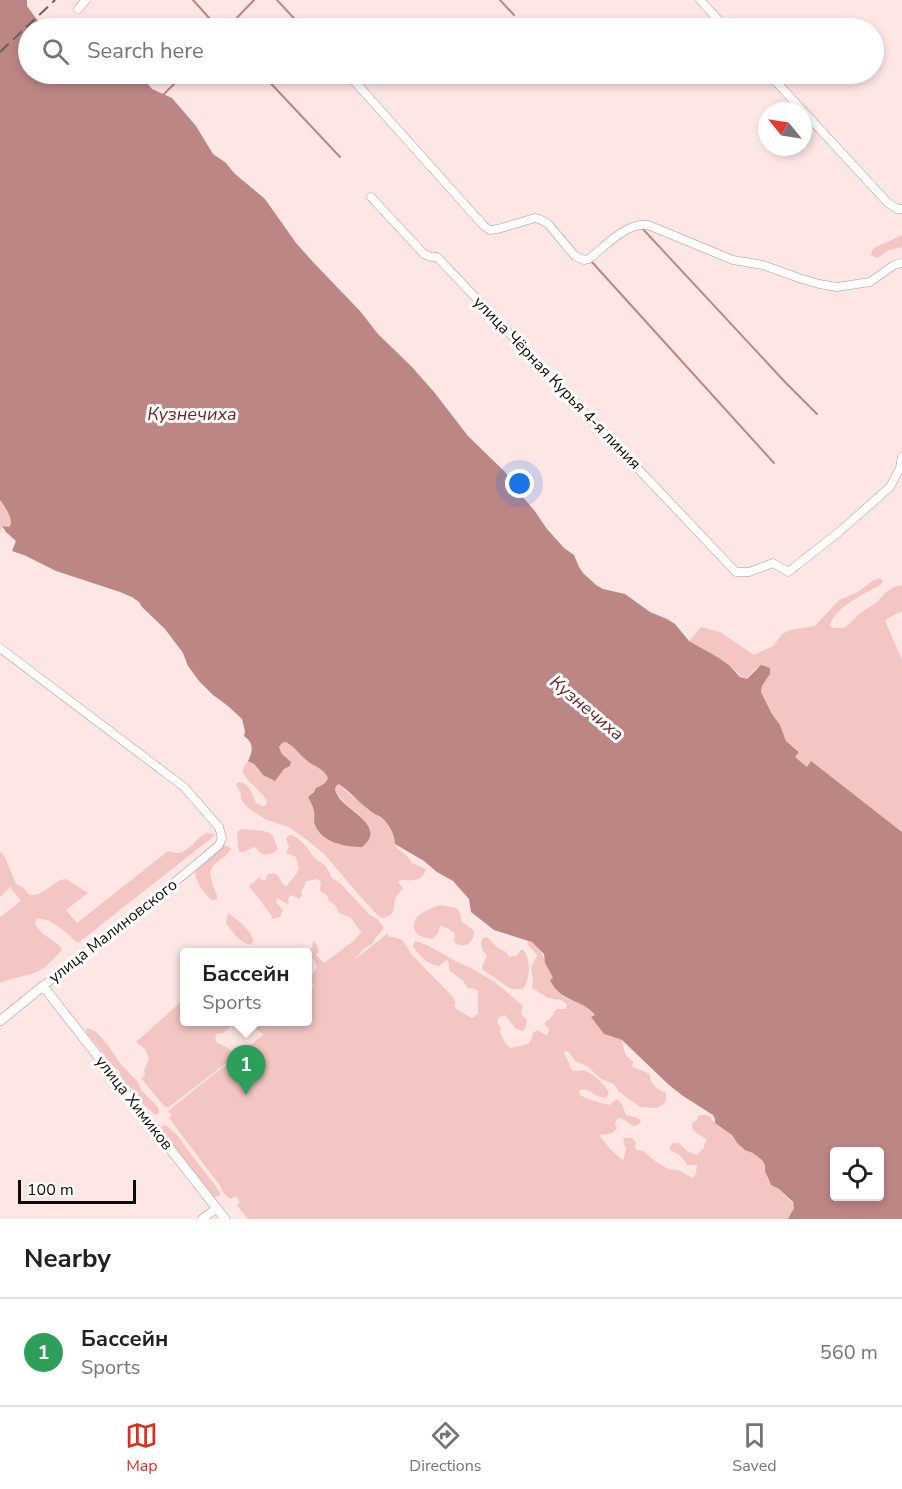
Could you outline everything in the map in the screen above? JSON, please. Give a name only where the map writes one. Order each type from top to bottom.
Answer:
[{"type":"street","points":[[78,9],[86,0]]},
{"type":"street","points":[[700,0],[717,18]]},
{"type":"street","points":[[357,84],[490,230],[535,218],[544,220],[575,256],[584,260],[589,259],[628,228],[641,224],[648,225],[733,260],[763,265],[819,284],[837,287],[870,282],[894,265],[902,263]]},
{"type":"street","points":[[778,84],[888,202],[902,209]]},
{"type":"street","name":"улица Чёрная Курья 4-я линия","points":[[371,196],[424,254],[438,257],[736,572],[749,572],[773,563],[788,572],[839,532],[890,487],[900,468],[902,457]]},
{"type":"street","name":"улица Малиновского","points":[[0,648],[184,787],[219,827],[222,838],[219,844],[184,875],[0,1021]]},
{"type":"street","name":"улица Химиков","points":[[43,986],[225,1219]]},
{"type":"street","points":[[202,1219],[217,1208]]},
{"type":"shaded area","points":[[902,235],[902,247],[889,250],[877,258],[871,255],[874,248]]},
{"type":"shaded area","points":[[0,500],[9,514],[11,524],[9,527],[2,526],[0,534]]},
{"type":"shaded area","points":[[880,578],[883,582],[881,584],[843,608],[831,621],[830,626],[844,628],[876,603],[886,592],[902,585],[902,611],[885,621],[902,660],[902,832],[812,762],[807,767],[794,757],[799,751],[786,741],[780,725],[761,692],[769,676],[756,668],[746,679],[743,678],[727,663],[689,641],[701,627],[720,632],[754,655],[773,646],[782,634],[790,630],[815,626],[839,600],[858,592]]},
{"type":"shaded area","points":[[286,742],[328,778],[308,797],[314,809],[315,825],[323,836],[335,843],[355,847],[362,847],[370,838],[363,819],[341,799],[335,790],[339,784],[386,823],[395,836],[397,848],[412,863],[426,869],[420,878],[398,882],[403,888],[396,897],[392,914],[380,917],[325,855],[289,827],[267,820],[254,812],[241,799],[236,784],[239,782],[248,787],[256,803],[266,805],[267,801],[245,776],[243,768],[248,761],[260,773],[281,772],[291,763],[279,747]]},
{"type":"shaded area","points":[[242,829],[270,833],[278,849],[266,854],[260,853],[253,847],[240,852],[237,832]]},
{"type":"shaded area","points":[[207,833],[214,834],[214,836],[78,943],[53,923],[36,919],[35,924],[42,933],[62,949],[40,970],[0,983],[0,917],[21,901],[10,887],[0,897],[0,851],[5,857],[16,884],[23,887],[29,895],[40,893],[66,879],[88,893],[66,910],[77,923],[168,851],[182,852]]},
{"type":"shaded area","points":[[289,835],[297,838],[314,858],[326,866],[332,878],[339,882],[383,926],[383,930],[373,943],[354,960],[387,934],[389,937],[402,940],[412,955],[452,996],[456,1009],[472,1018],[478,1014],[478,991],[468,988],[450,971],[448,961],[446,960],[439,966],[425,960],[414,948],[415,941],[469,967],[495,982],[523,1006],[521,1014],[527,1020],[525,1029],[522,1031],[516,1029],[505,1015],[499,1017],[497,1022],[503,1039],[511,1048],[528,1044],[537,1030],[548,1034],[549,1029],[545,1022],[557,1009],[565,1009],[567,1006],[561,1000],[548,998],[532,988],[531,968],[537,955],[527,944],[528,940],[537,946],[563,997],[592,1012],[595,1015],[592,1018],[604,1033],[622,1040],[625,1054],[633,1062],[632,1066],[648,1073],[653,1084],[666,1093],[666,1101],[663,1105],[656,1108],[640,1107],[619,1092],[614,1084],[601,1079],[587,1066],[575,1061],[569,1052],[564,1052],[572,1070],[584,1070],[591,1074],[609,1093],[606,1098],[603,1098],[583,1089],[579,1091],[580,1095],[609,1105],[617,1099],[622,1104],[626,1115],[641,1121],[638,1125],[633,1126],[621,1118],[616,1120],[617,1128],[614,1132],[599,1135],[611,1150],[623,1160],[626,1149],[624,1138],[632,1138],[636,1142],[637,1150],[644,1151],[668,1169],[678,1170],[693,1178],[697,1165],[687,1165],[680,1156],[670,1150],[670,1147],[673,1143],[679,1143],[687,1151],[696,1155],[704,1148],[707,1140],[694,1131],[692,1123],[699,1115],[707,1115],[734,1136],[742,1148],[758,1155],[764,1162],[771,1185],[781,1191],[794,1205],[788,1219],[248,1219],[237,1205],[240,1202],[236,1196],[230,1199],[222,1191],[169,1118],[172,1115],[168,1111],[264,1034],[254,1026],[312,1026],[312,975],[317,967],[312,958],[313,942],[316,943],[319,951],[316,955],[324,963],[361,933],[351,918],[339,913],[327,895],[321,892],[321,882],[317,879],[306,881],[301,891],[302,895],[299,899],[291,895],[288,899],[289,904],[277,898],[276,902],[283,910],[280,917],[271,919],[272,916],[249,886],[261,876],[260,879],[265,881],[267,875],[274,874],[287,886],[299,869],[296,857],[286,853],[289,847],[286,839]]},
{"type":"shaded area","points":[[224,845],[231,848],[228,854],[213,866],[210,873],[217,895],[217,899],[213,901],[201,888],[195,873],[199,865]]},
{"type":"shaded area","points":[[440,905],[456,908],[462,922],[472,929],[473,938],[467,945],[454,942],[454,933],[442,926],[432,939],[422,937],[416,932],[414,925],[418,916]]},
{"type":"shaded area","points":[[228,913],[249,932],[254,941],[250,945],[239,939],[226,923]]},
{"type":"shaded area","points":[[487,937],[509,957],[516,956],[522,949],[525,953],[529,969],[523,989],[511,989],[483,970],[482,966],[487,956],[481,943],[483,938]]},
{"type":"shaded area","points":[[180,1003],[180,1026],[231,1026],[215,1037],[217,1043],[228,1048],[235,1055],[169,1107],[165,1107],[140,1077],[145,1075],[144,1071],[149,1059],[145,1049],[136,1042]]},
{"type":"shaded area","points":[[88,1028],[96,1032],[108,1045],[119,1062],[137,1081],[142,1091],[158,1107],[158,1114],[155,1115],[142,1103],[134,1090],[125,1084],[120,1077],[120,1072],[108,1061],[87,1034]]},
{"type":"shaded area","points":[[166,1125],[178,1136],[215,1185],[220,1193],[219,1196],[214,1197],[162,1133],[162,1126]]},
{"type":"water","name":"Кузнечиха","points":[[0,0],[27,0],[27,6],[36,18],[18,18],[18,84],[148,84],[152,89],[172,98],[196,126],[213,154],[265,199],[296,243],[360,311],[378,334],[412,367],[468,436],[505,472],[547,529],[564,548],[574,555],[583,573],[603,589],[625,594],[650,612],[675,624],[689,641],[729,665],[740,677],[747,679],[761,665],[770,668],[770,674],[761,692],[780,725],[786,741],[799,752],[795,757],[807,767],[811,761],[902,832],[902,1219],[788,1219],[794,1208],[793,1202],[771,1185],[762,1160],[745,1150],[732,1135],[715,1123],[713,1115],[669,1085],[622,1040],[604,1034],[591,1017],[595,1015],[589,1010],[560,993],[550,980],[553,978],[545,963],[544,954],[532,942],[494,930],[471,912],[469,899],[453,881],[395,844],[393,833],[385,821],[339,784],[335,790],[338,796],[366,822],[370,834],[362,847],[342,845],[323,836],[315,825],[314,809],[308,797],[327,780],[323,772],[286,742],[279,747],[282,754],[291,762],[290,766],[284,769],[275,781],[263,775],[254,764],[248,761],[252,747],[250,741],[244,736],[242,719],[199,681],[188,666],[183,653],[165,629],[139,602],[120,592],[56,571],[12,551],[16,541],[2,526],[9,527],[11,524],[9,514],[0,500]]},
{"type":"waterway","points":[[193,0],[209,18]]},
{"type":"waterway","points":[[237,18],[254,0]]},
{"type":"waterway","points":[[277,0],[294,18]]},
{"type":"waterway","points":[[500,0],[514,15]]},
{"type":"waterway","points":[[164,94],[174,84]]},
{"type":"waterway","points":[[271,84],[340,157]]},
{"type":"waterway","points":[[641,227],[817,414]]},
{"type":"waterway","points":[[591,261],[774,463]]},
{"type":"railway","points":[[36,18],[55,0]]},
{"type":"railway","points":[[0,52],[18,35]]},
{"type":"place","name":"Бассейн","points":[[246,1095]]}]
